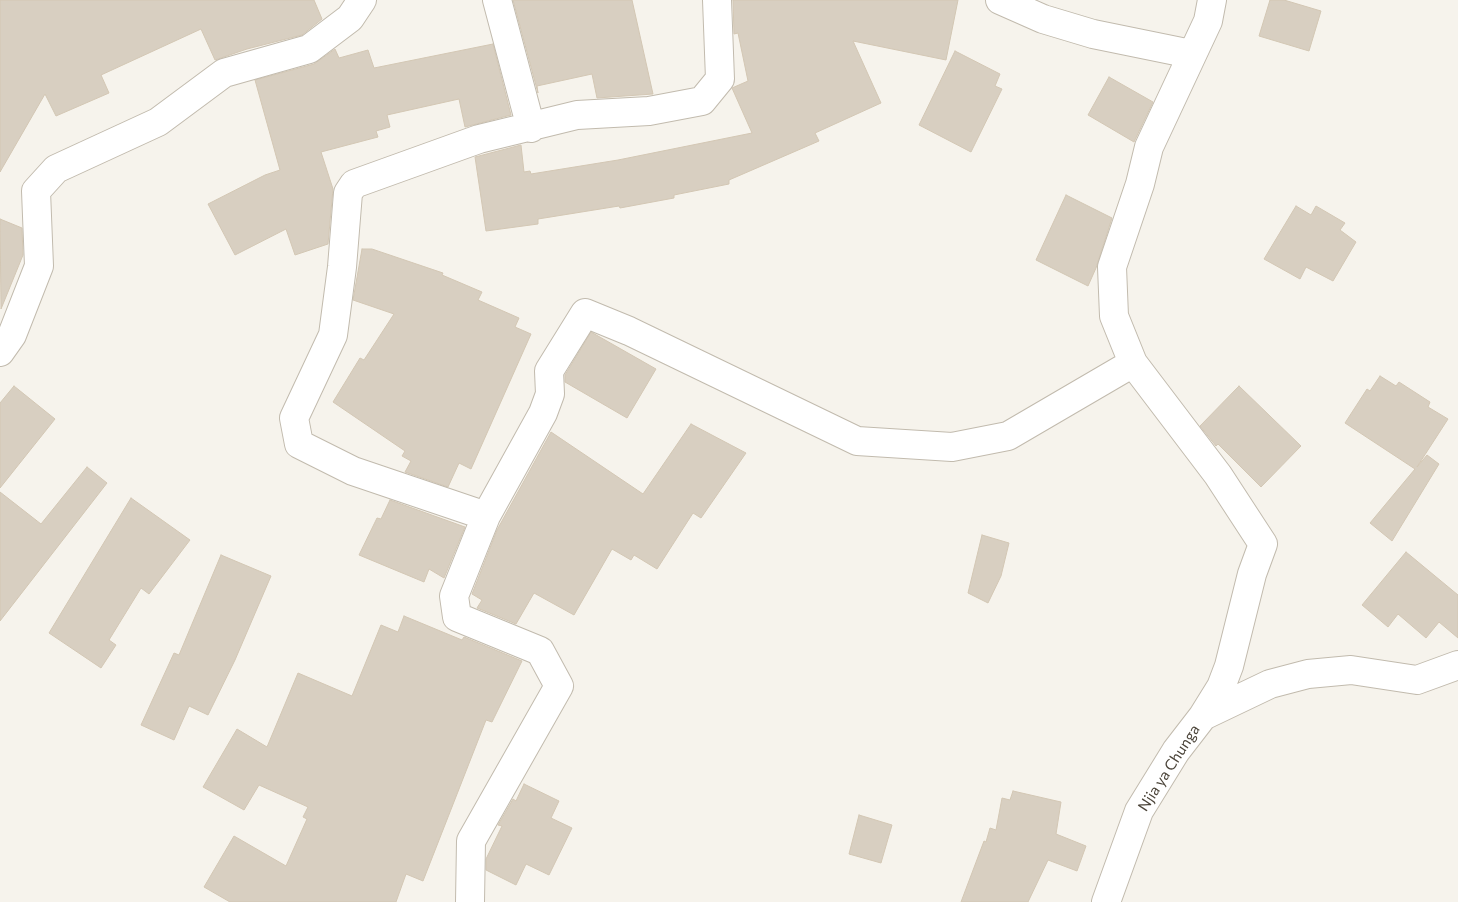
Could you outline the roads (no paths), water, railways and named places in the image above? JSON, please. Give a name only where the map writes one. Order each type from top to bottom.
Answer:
[{"type":"street","points":[[0,352],[12,335],[39,266],[36,191],[56,169],[158,122],[224,72],[309,49],[350,18],[362,0]]},
{"type":"street","points":[[497,0],[532,128]]},
{"type":"street","points":[[486,516],[353,471],[300,444],[294,418],[333,335],[342,267],[348,193],[354,184],[479,139],[532,128],[577,115],[649,111],[702,102],[720,79],[717,0]]},
{"type":"street","points":[[1000,0],[1042,19],[1093,34],[1191,54]]},
{"type":"street","points":[[1203,716],[1221,687],[1229,666],[1252,574],[1263,544],[1218,475],[1133,363],[1114,316],[1112,267],[1140,184],[1149,147],[1208,21],[1212,0]]},
{"type":"street","points":[[470,902],[471,841],[559,686],[540,651],[457,617],[454,596],[486,516],[543,413],[550,394],[549,371],[585,312],[663,347],[856,441],[952,447],[1008,436],[1133,363]]},
{"type":"street","name":"Njia ya Chunga","points":[[1106,902],[1139,811],[1176,751],[1203,716],[1270,684],[1308,674],[1351,670],[1417,680],[1458,665]]}]
